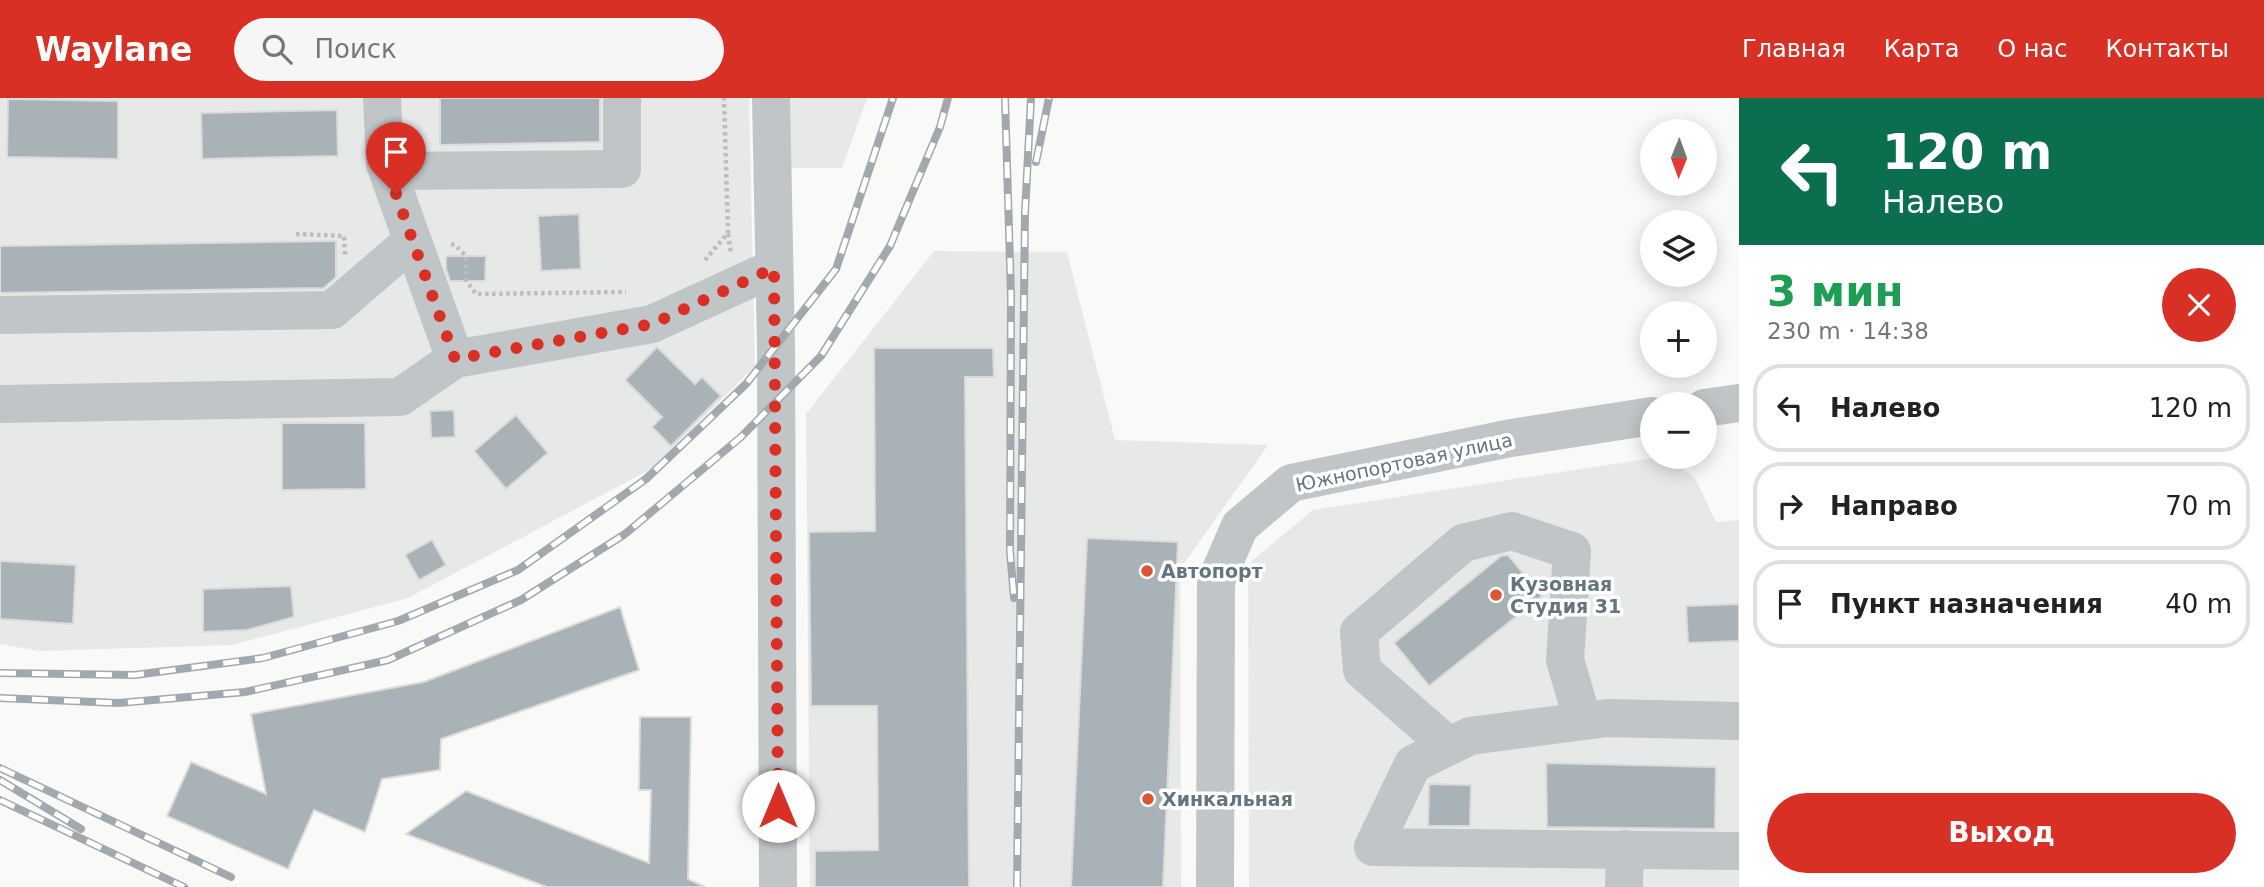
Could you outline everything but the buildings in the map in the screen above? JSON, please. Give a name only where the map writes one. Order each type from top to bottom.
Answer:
[{"type":"street","points":[[382,98],[388,171],[455,359]]},
{"type":"street","points":[[388,171],[622,169],[622,98]]},
{"type":"street","points":[[771,98],[778,887]]},
{"type":"street","points":[[0,315],[332,310],[412,241]]},
{"type":"street","points":[[0,404],[400,397],[455,359],[652,324],[774,268]]},
{"type":"street","points":[[1717,406],[1739,403]]},
{"type":"street","name":"Южнопортовая улица","points":[[1215,887],[1216,580],[1240,526],[1291,483],[1511,438],[1640,418]]},
{"type":"street","points":[[1443,741],[1362,670],[1359,632],[1463,542],[1512,531],[1572,551],[1565,660],[1583,721]]},
{"type":"street","points":[[1739,721],[1607,718],[1470,736],[1413,764],[1373,847],[1739,851]]},
{"type":"street","points":[[1625,849],[1625,887]]},
{"type":"path","points":[[703,262],[728,233],[724,98]]},
{"type":"path","points":[[296,234],[344,236],[345,259]]},
{"type":"path","points":[[466,256],[466,281],[476,294],[638,291]]},
{"type":"shaded area","points":[[0,98],[749,98],[755,366],[653,468],[408,598],[232,645],[39,651],[0,644]]},
{"type":"shaded area","points":[[788,98],[867,98],[842,168],[789,168]]},
{"type":"shaded area","points":[[934,251],[1067,252],[1115,440],[1268,445],[1180,569],[1181,887],[810,887],[806,414]]},
{"type":"shaded area","points":[[1640,460],[1640,469],[1683,469],[1695,478],[1716,522],[1739,520],[1739,887],[1249,887],[1248,564],[1313,510]]},
{"type":"railway","points":[[0,673],[135,675],[263,658],[398,621],[518,570],[646,479],[746,384],[836,269],[893,98]]},
{"type":"railway","points":[[0,698],[119,703],[245,692],[388,660],[521,600],[625,534],[741,437],[821,356],[890,246],[940,127],[948,98]]},
{"type":"railway","points":[[1005,98],[1011,296],[1010,551],[1014,598]]},
{"type":"railway","points":[[1017,887],[1025,213],[1031,98]]},
{"type":"railway","points":[[1036,162],[1049,98]]},
{"type":"railway","points":[[0,768],[231,877]]},
{"type":"railway","points":[[0,780],[81,829]]},
{"type":"railway","points":[[0,800],[184,887]]},
{"type":"place","name":"Автопорт","points":[[1147,571]]},
{"type":"place","name":"Кузовная Студия 31","points":[[1496,595]]},
{"type":"place","name":"Хинкальная","points":[[1148,799]]},
{"type":"route","points":[[396,194],[455,359],[652,324],[774,268],[778,806]]}]
